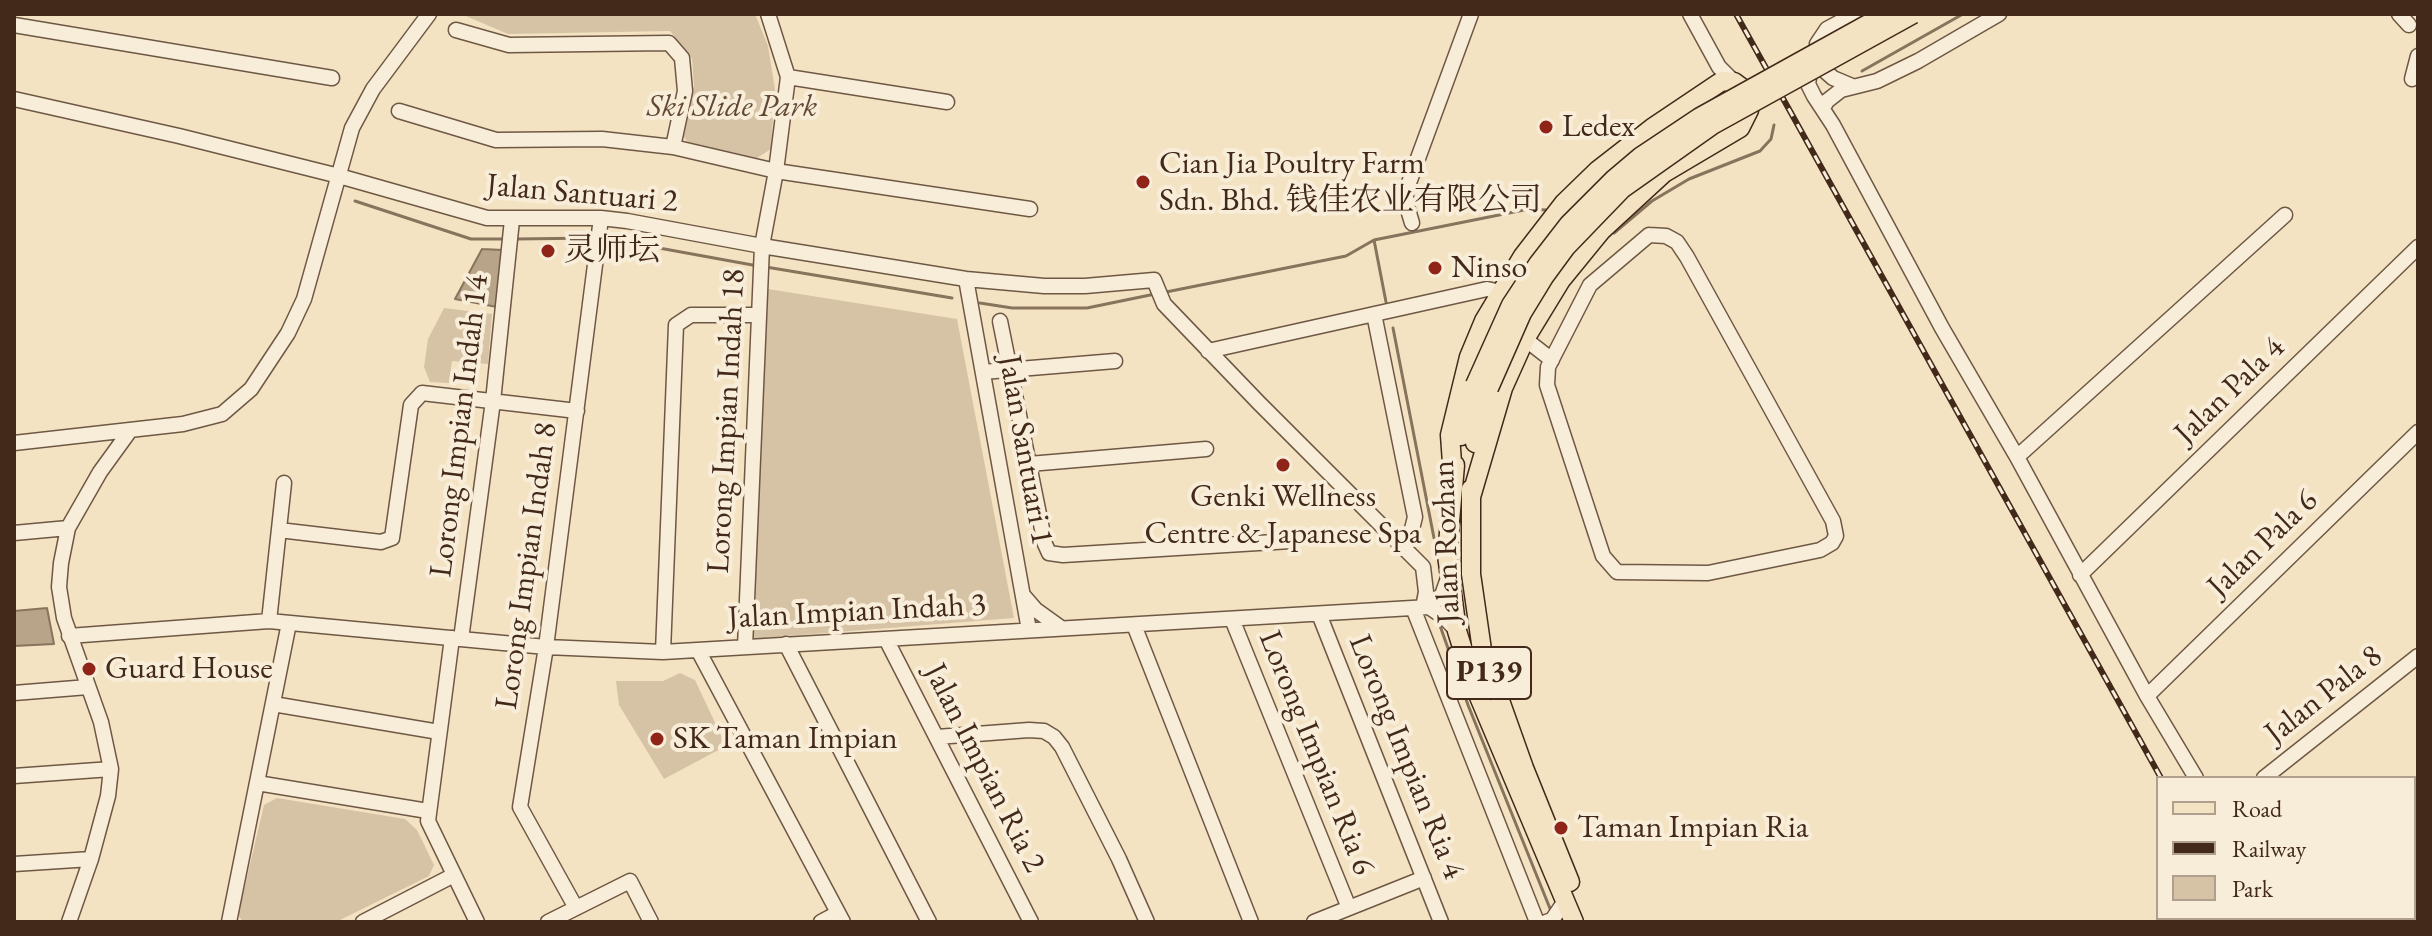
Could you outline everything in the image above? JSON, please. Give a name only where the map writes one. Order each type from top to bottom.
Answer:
[{"type":"main road","name":"Jalan Rozhan","points":[[1574,922],[1474,685],[1457,631],[1448,578],[1453,477],[1482,387],[1511,305],[1569,224],[1614,179],[1640,157],[1700,117],[1886,14]]},
{"type":"main road","name":"Jalan Rozhan","points":[[1587,922],[1524,768],[1482,650],[1471,574],[1470,467],[1482,387],[1544,277],[1566,247],[1622,189],[1714,124],[1913,14]]},
{"type":"main road","points":[[1453,477],[1450,435],[1458,393],[1484,321],[1523,256],[1564,203],[1598,170],[1712,86],[1722,81],[1734,82],[1742,88],[1750,102],[1746,121],[1740,128],[1664,173],[1601,231],[1561,280],[1525,339],[1503,388],[1471,497]]},
{"type":"street","points":[[14,443],[183,424],[222,414],[251,389],[288,333],[304,299],[352,128],[373,89],[429,14]]},
{"type":"street","points":[[768,14],[788,77],[947,102]]},
{"type":"street","points":[[1412,223],[1406,191],[1471,14]]},
{"type":"street","points":[[1690,14],[1719,67],[1734,82]]},
{"type":"street","points":[[1855,14],[1821,35],[1808,84],[2147,696],[2195,776]]},
{"type":"street","points":[[1823,108],[1834,95],[1852,86],[1877,81],[1918,61],[1999,14]]},
{"type":"street","points":[[14,25],[332,78]]},
{"type":"street","points":[[456,30],[509,45],[669,43],[682,58],[685,91],[673,147]]},
{"type":"street","points":[[1817,54],[1825,71],[1852,86]]},
{"type":"street","points":[[2412,79],[2418,56]]},
{"type":"street","name":"Lorong Impian Indah 18","points":[[745,647],[762,246],[776,171],[788,77]]},
{"type":"street","points":[[1823,108],[1833,78]]},
{"type":"street","name":"Jalan Santuari 2","points":[[14,99],[339,176],[512,224],[600,222],[966,279],[1044,286],[1155,284],[1164,304],[1208,351]]},
{"type":"street","points":[[399,111],[496,140],[602,139],[673,147],[776,171],[1030,209]]},
{"type":"street","points":[[2017,457],[2285,215]]},
{"type":"street","name":"Lorong Impian Indah 8","points":[[576,908],[520,807],[546,647],[600,222]]},
{"type":"street","name":"Lorong Impian Indah 14","points":[[428,811],[493,401],[512,224]]},
{"type":"street","points":[[737,242],[757,235],[766,226],[773,237],[789,250]]},
{"type":"street","points":[[1649,235],[1666,236],[1677,242],[1833,521],[1836,536],[1832,543],[1820,550],[1708,573],[1617,572],[1603,556],[1547,385],[1548,367],[1552,360],[1590,285],[1604,271],[1649,235]]},
{"type":"street","name":"Jalan Pala 4","points":[[2080,575],[2418,247]]},
{"type":"street","name":"Jalan Santuari 1","points":[[966,279],[1029,630]]},
{"type":"street","points":[[1208,351],[1487,289],[1501,292]]},
{"type":"street","points":[[1374,314],[1415,517],[1411,533],[1400,544]]},
{"type":"street","points":[[663,652],[676,325],[691,315],[759,315]]},
{"type":"street","points":[[1000,321],[1049,553],[1291,541]]},
{"type":"street","points":[[1525,339],[1552,360]]},
{"type":"street","points":[[1208,351],[1423,567],[1426,592],[1421,607]]},
{"type":"street","points":[[983,372],[1115,361]]},
{"type":"street","points":[[279,530],[381,542],[392,538],[411,405],[422,393],[577,411]]},
{"type":"street","points":[[69,922],[91,859],[108,796],[111,769],[101,722],[69,636],[59,587],[68,528],[100,472],[129,432]]},
{"type":"street","name":"Jalan Pala 6","points":[[2147,696],[2418,432]]},
{"type":"street","points":[[1029,464],[1206,449]]},
{"type":"street","points":[[269,621],[284,483]]},
{"type":"street","points":[[14,533],[68,528]]},
{"type":"street","points":[[1421,607],[1442,595],[1448,578]]},
{"type":"street","points":[[1022,594],[1036,610],[1061,628]]},
{"type":"street","points":[[1421,607],[1445,618],[1457,631]]},
{"type":"street","name":"Jalan Impian Indah 3","points":[[69,636],[269,621],[546,647],[663,652],[1421,607]]},
{"type":"street","name":"Jalan Rozhan","points":[[1421,607],[1475,765],[1548,921]]},
{"type":"street","name":"Lorong Impian Ria 4","points":[[1319,614],[1441,922]]},
{"type":"street","name":"Lorong Impian Ria 6","points":[[1232,619],[1349,908]]},
{"type":"street","points":[[229,922],[289,623]]},
{"type":"street","points":[[1134,625],[1251,922]]},
{"type":"street","name":"Jalan Impian Ria 2","points":[[886,639],[1031,922]]},
{"type":"street","points":[[786,644],[929,922]]},
{"type":"street","points":[[698,650],[840,918],[821,922]]},
{"type":"street","name":"Jalan Pala 8","points":[[2267,776],[2418,656]]},
{"type":"street","points":[[14,693],[88,687]]},
{"type":"street","points":[[273,704],[439,732]]},
{"type":"street","points":[[937,737],[1029,730],[1044,731],[1054,737],[1112,845],[1147,922]]},
{"type":"street","points":[[14,776],[111,769]]},
{"type":"street","points":[[257,783],[428,811],[428,821],[477,922]]},
{"type":"street","points":[[14,864],[91,859]]},
{"type":"street","points":[[363,922],[454,875]]},
{"type":"street","points":[[1314,922],[1424,878]]},
{"type":"street","points":[[548,922],[630,881],[651,922]]},
{"type":"street","points":[[1548,921],[1565,901]]},
{"type":"green space","name":"Ski Slide Park","points":[[461,14],[755,14],[768,46],[775,89],[771,149],[757,158],[688,142],[682,135],[694,86],[692,58],[670,31],[508,34]]},
{"type":"green space","points":[[768,289],[957,319],[1014,618],[751,639]]},
{"type":"green space","points":[[444,308],[492,314],[488,364],[452,361],[449,383],[430,382],[424,367],[428,339]]},
{"type":"green space","points":[[680,673],[695,680],[726,746],[664,779],[619,705],[616,681],[663,681]]},
{"type":"green space","points":[[277,798],[405,819],[417,830],[434,865],[429,876],[336,922],[243,922],[238,915],[264,805]]},
{"type":"shaded area","points":[[482,249],[503,250],[497,307],[455,299]]},
{"type":"shaded area","points":[[47,608],[54,644],[14,646],[14,611]]},
{"type":"waterway","points":[[1862,71],[1963,14]]},
{"type":"waterway","points":[[1614,233],[1652,201],[1689,179],[1760,151],[1771,139],[1774,125]]},
{"type":"waterway","points":[[355,201],[471,239],[505,239]]},
{"type":"waterway","points":[[1166,292],[1346,256],[1374,240],[1529,209],[1546,210]]},
{"type":"waterway","points":[[516,239],[593,238]]},
{"type":"waterway","points":[[604,238],[758,266]]},
{"type":"waterway","points":[[1374,240],[1386,302]]},
{"type":"waterway","points":[[766,267],[952,298]]},
{"type":"waterway","points":[[980,303],[1012,308],[1087,308],[1155,294]]},
{"type":"waterway","points":[[1393,328],[1434,538]]},
{"type":"waterway","points":[[1438,620],[1468,705],[1551,911]]},
{"type":"railway","points":[[1736,14],[2160,776]]},
{"type":"place","name":"Ledex","points":[[1546,127]]},
{"type":"place","name":"Cian Jia Poultry Farm Sdn. Bhd. 钱佳农业有限公司","points":[[1143,182]]},
{"type":"place","name":"灵师坛","points":[[548,251]]},
{"type":"place","name":"Ninso","points":[[1435,268]]},
{"type":"place","name":"Genki Wellness Centre & Japanese Spa","points":[[1283,465]]},
{"type":"place","name":"Guard House","points":[[89,669]]},
{"type":"place","name":"SK Taman Impian","points":[[657,739]]},
{"type":"place","name":"Taman Impian Ria","points":[[1561,828]]}]
